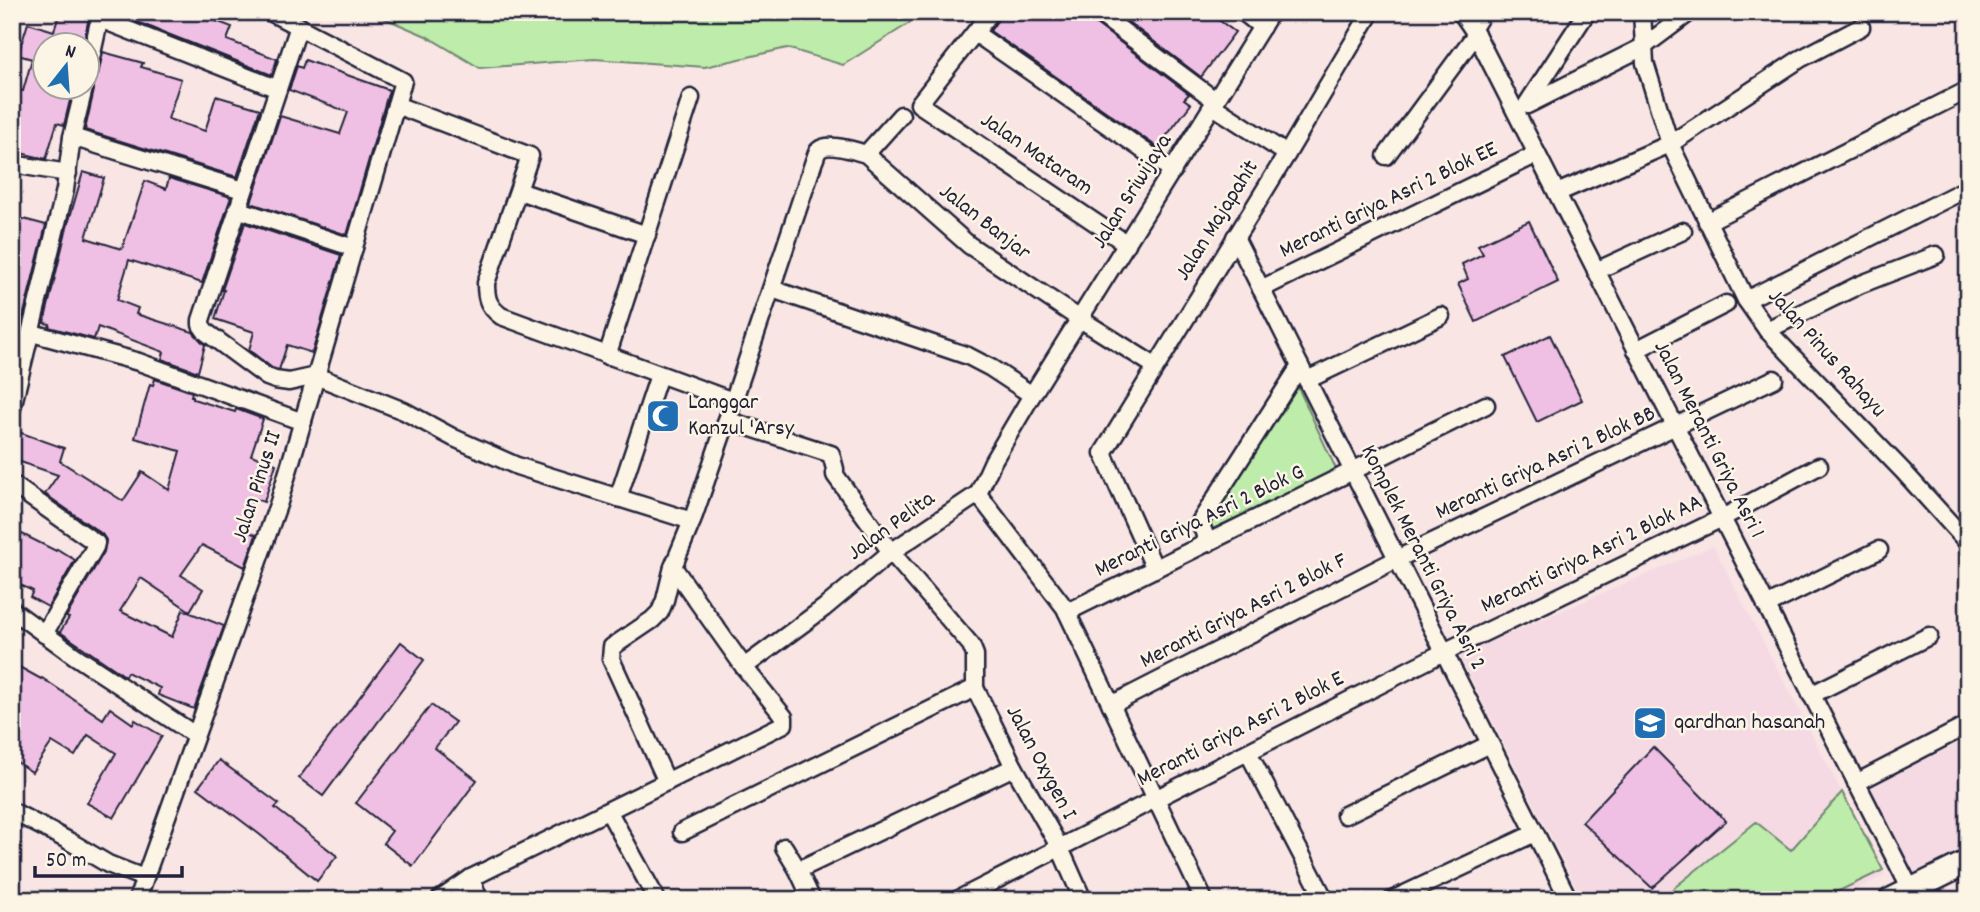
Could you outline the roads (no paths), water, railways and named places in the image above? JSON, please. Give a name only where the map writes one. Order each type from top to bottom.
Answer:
[{"type":"main road","points":[[1901,895],[1968,862]]},
{"type":"street","points":[[270,12],[299,26],[201,320],[206,332],[267,377],[289,382],[316,376],[404,411],[454,438],[517,466],[692,521]]},
{"type":"street","points":[[991,12],[975,33],[1173,171]]},
{"type":"street","points":[[1097,12],[1214,104],[1287,153]]},
{"type":"street","points":[[1243,12],[1262,27]]},
{"type":"street","name":"Jalan Sriwijaya","points":[[1032,395],[1271,12]]},
{"type":"street","name":"Jalan Majapahit","points":[[1155,569],[1102,453],[1371,12]]},
{"type":"street","name":"Jalan Meranti Griya Asri 1","points":[[1461,12],[1522,111],[1537,154],[1556,193],[1856,783],[1901,895]]},
{"type":"street","points":[[1387,156],[1474,31],[1483,12]]},
{"type":"street","points":[[1522,111],[1587,12]]},
{"type":"street","name":"Jalan Pinus Rahayu","points":[[1642,12],[1645,63],[1670,144],[1746,300],[1767,330],[1964,533]]},
{"type":"street","points":[[1522,111],[1643,47],[1690,12]]},
{"type":"street","points":[[100,15],[278,89]]},
{"type":"street","name":"Jalan Pinus II","points":[[137,900],[279,502],[403,81],[299,26]]},
{"type":"street","points":[[1556,193],[1670,144],[1800,59],[1861,27]]},
{"type":"street","name":"Jalan Mataram","points":[[975,33],[919,104],[1127,244]]},
{"type":"street","points":[[1707,222],[1968,90]]},
{"type":"street","points":[[607,356],[691,98]]},
{"type":"street","points":[[12,408],[65,190],[72,137],[81,102]]},
{"type":"street","points":[[396,105],[530,156],[486,283],[486,298],[490,307],[501,316],[733,401]]},
{"type":"street","points":[[667,782],[611,659],[612,647],[660,612],[673,567],[692,521],[820,149],[826,146],[866,154],[901,116]]},
{"type":"street","points":[[72,137],[243,190]]},
{"type":"street","name":"Jalan Banjar","points":[[866,154],[969,245],[1155,366]]},
{"type":"street","name":"Meranti Griya Asri 2 Blok EE","points":[[1261,289],[1537,154]]},
{"type":"street","points":[[12,164],[68,173]]},
{"type":"street","points":[[1746,300],[1968,188]]},
{"type":"street","points":[[519,191],[647,235]]},
{"type":"street","points":[[237,209],[354,248]]},
{"type":"street","points":[[1596,271],[1683,231]]},
{"type":"street","name":"Komplek Meranti Griya Asri 2","points":[[1235,237],[1569,900]]},
{"type":"street","points":[[1767,330],[1859,285],[1936,255]]},
{"type":"street","points":[[772,289],[968,356],[1032,395],[993,461],[978,494],[1067,612],[1204,900]]},
{"type":"street","points":[[1636,350],[1726,304]]},
{"type":"street","points":[[1208,543],[1200,522],[1303,373],[1441,316]]},
{"type":"street","points":[[32,333],[139,362],[303,422]]},
{"type":"street","points":[[618,498],[659,375]]},
{"type":"street","name":"Meranti Griya Asri 2 Blok BB","points":[[1397,559],[1774,379]]},
{"type":"street","name":"Meranti Griya Asri 2 Blok G","points":[[1067,612],[1486,405]]},
{"type":"street","points":[[727,419],[831,454],[835,475],[891,552]]},
{"type":"street","name":"Meranti Griya Asri 2 Blok AA","points":[[1444,652],[1722,518],[1819,466]]},
{"type":"street","points":[[12,484],[96,543],[44,634]]},
{"type":"street","name":"Jalan Pelita","points":[[744,667],[824,608],[891,552],[978,494]]},
{"type":"street","points":[[1766,606],[1879,550]]},
{"type":"street","name":"Jalan Oxygen I","points":[[891,552],[971,645],[975,655],[975,688],[1014,767],[1060,848],[1083,900]]},
{"type":"street","name":"Meranti Griya Asri 2 Blok F","points":[[1111,705],[1397,559]]},
{"type":"street","points":[[439,900],[471,878],[784,724],[784,716],[744,667],[673,567]]},
{"type":"street","points":[[12,610],[195,735]]},
{"type":"street","points":[[1811,695],[1929,636]]},
{"type":"street","name":"Meranti Griya Asri 2 Blok E","points":[[957,900],[1444,652]]},
{"type":"street","points":[[682,832],[975,688]]},
{"type":"street","points":[[1856,783],[1968,725]]},
{"type":"street","points":[[1345,815],[1490,744]]},
{"type":"street","points":[[1248,752],[1325,900]]},
{"type":"street","points":[[798,870],[1014,767]]},
{"type":"street","points":[[12,811],[108,864],[144,878]]},
{"type":"street","points":[[609,811],[657,900]]},
{"type":"street","points":[[1392,900],[1535,833]]},
{"type":"street","points":[[784,846],[813,900]]},
{"type":"street","points":[[471,878],[479,900]]},
{"type":"place","name":"Langgar Kanzul 'Arsy","points":[[663,416]]},
{"type":"place","name":"qardhan hasanah","points":[[1650,723]]}]
